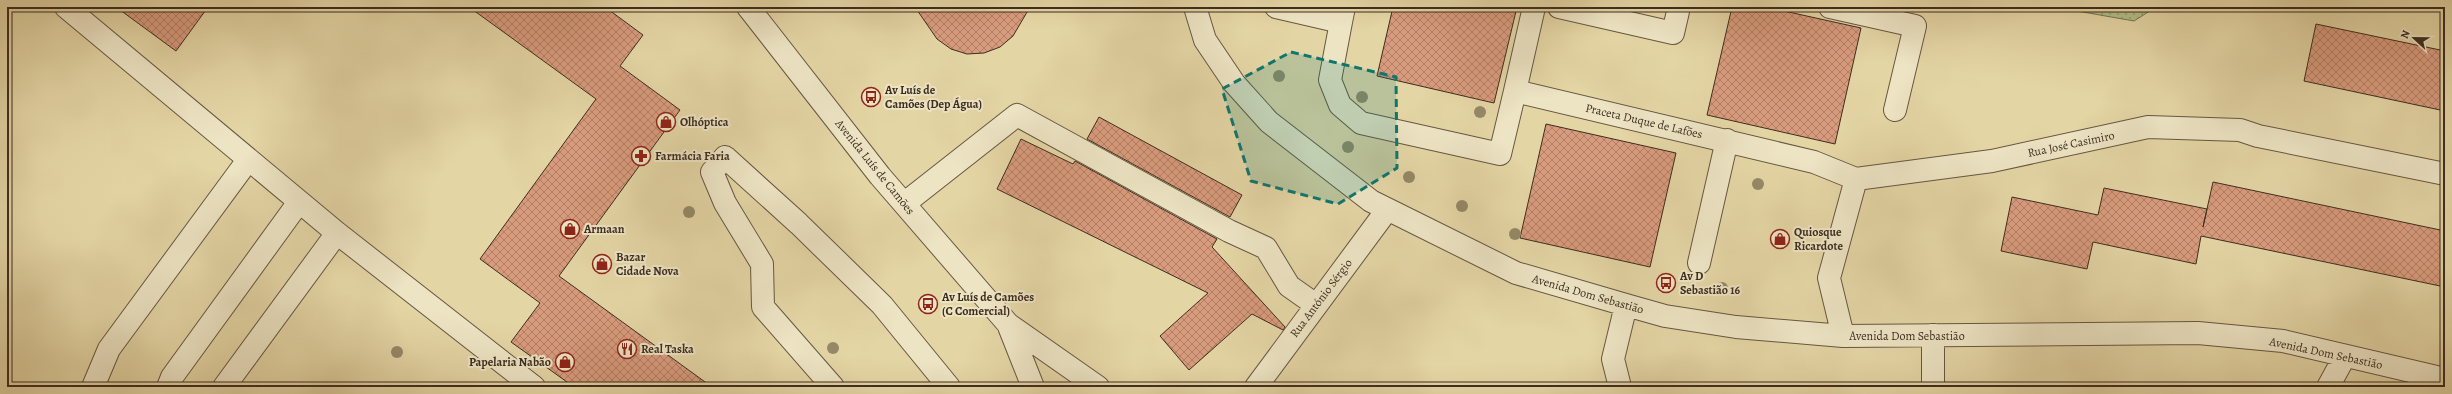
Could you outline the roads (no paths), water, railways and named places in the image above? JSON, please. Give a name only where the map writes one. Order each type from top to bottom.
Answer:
[{"type":"street","points":[[66,7],[337,233],[534,387]]},
{"type":"street","name":"Avenida Luís de Camões","points":[[748,7],[880,176],[905,203],[1008,324]]},
{"type":"street","name":"Avenida Dom Sebastião","points":[[1195,7],[1209,46],[1234,83],[1269,122],[1371,201],[1386,210],[1516,273],[1626,306],[1665,316],[1736,327],[1843,336],[2198,333],[2283,341],[2445,379]]},
{"type":"street","points":[[1276,7],[1342,15],[1330,80],[1340,105],[1361,122],[1500,154],[1534,7]]},
{"type":"street","points":[[1559,7],[1673,33],[1679,7]]},
{"type":"street","points":[[1830,7],[1914,26],[1895,110]]},
{"type":"street","name":"Praceta Duque de Lafões","points":[[1515,91],[1727,140],[1814,162],[1856,179]]},
{"type":"street","points":[[905,203],[1017,115],[1228,231],[1266,248],[1289,286],[1316,305]]},
{"type":"street","name":"Rua José Casimiro","points":[[1856,179],[1992,161],[2148,127],[2240,130],[2258,136],[2445,174]]},
{"type":"street","points":[[1699,263],[1727,140]]},
{"type":"street","points":[[833,387],[763,307],[762,264],[725,203],[712,172],[725,157],[799,224],[882,305],[949,387]]},
{"type":"street","points":[[93,387],[108,350],[248,160]]},
{"type":"street","points":[[1843,336],[1829,278],[1856,179]]},
{"type":"street","points":[[168,387],[172,377],[299,202]]},
{"type":"street","name":"Rua António Sérgio","points":[[1256,387],[1386,210]]},
{"type":"street","points":[[224,387],[337,233]]},
{"type":"street","points":[[1620,387],[1613,359],[1626,306]]},
{"type":"street","points":[[1008,324],[1033,387]]},
{"type":"street","points":[[1008,324],[1098,387]]},
{"type":"street","points":[[1932,387],[1934,336]]},
{"type":"street","points":[[2328,387],[2345,356]]},
{"type":"place","name":"Av Luís de Camões (Dep Água)","points":[[871,97]]},
{"type":"place","name":"Olhóptica","points":[[666,122]]},
{"type":"place","name":"Farmácia Faria","points":[[641,156]]},
{"type":"place","name":"Armaan","points":[[570,229]]},
{"type":"place","name":"Quiosque Ricardote","points":[[1780,239]]},
{"type":"place","name":"Bazar Cidade Nova","points":[[602,264]]},
{"type":"place","name":"Av D Sebastião 16","points":[[1666,283]]},
{"type":"place","name":"Av Luís de Camões (C Comercial)","points":[[928,304]]},
{"type":"place","name":"Real Taska","points":[[627,349]]},
{"type":"place","name":"Papelaria Nabão","points":[[565,362]]}]
